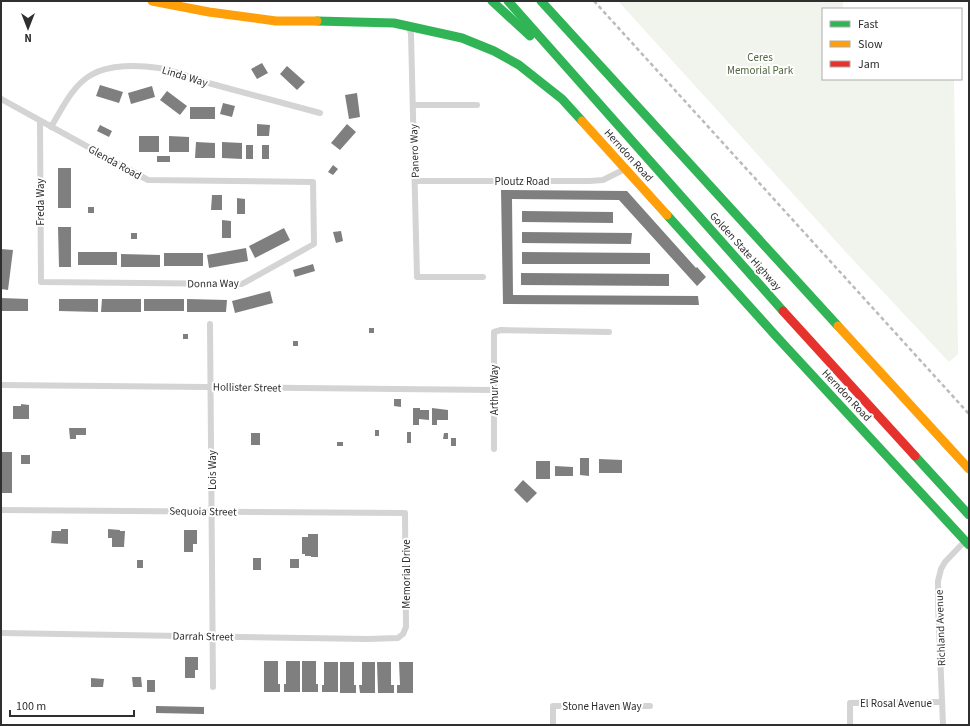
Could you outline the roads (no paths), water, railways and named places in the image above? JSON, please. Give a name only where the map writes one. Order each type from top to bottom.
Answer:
[{"type":"main road","name":"Herndon Road","points":[[152,1],[209,12],[276,21],[374,22],[438,31],[462,38],[494,51],[519,65],[562,99],[775,335],[967,543]]},
{"type":"main road","points":[[492,1],[580,82]]},
{"type":"main road","name":"Golden State Highway","points":[[508,1],[720,241],[969,515]]},
{"type":"main road","name":"Golden State Highway","points":[[541,1],[969,469]]},
{"type":"street","name":"Panero Way","points":[[409,26],[411,34],[417,277],[483,277]]},
{"type":"street","name":"Linda Way","points":[[51,128],[73,91],[84,80],[102,70],[117,67],[160,68],[224,88],[320,113]]},
{"type":"street","name":"Glenda Road","points":[[1,99],[51,128],[148,180],[313,182]]},
{"type":"street","points":[[413,106],[477,105]]},
{"type":"street","name":"Freda Way","points":[[40,121],[41,282]]},
{"type":"street","name":"Ploutz Road","points":[[415,181],[590,181],[603,180],[625,169]]},
{"type":"street","name":"Donna Way","points":[[41,282],[242,284],[314,244],[313,182]]},
{"type":"street","name":"Lois Way","points":[[210,324],[213,687]]},
{"type":"street","name":"Arthur Way","points":[[494,449],[494,332],[501,330],[609,332]]},
{"type":"street","name":"Hollister Street","points":[[1,385],[493,390]]},
{"type":"street","name":"Sequoia Street","points":[[1,510],[405,513]]},
{"type":"street","name":"Memorial Drive","points":[[404,634],[406,627],[405,513]]},
{"type":"street","name":"Richland Avenue","points":[[943,725],[938,603],[939,574],[945,562],[967,543]]},
{"type":"street","name":"Darrah Street","points":[[1,633],[368,639],[398,638],[404,634]]},
{"type":"street","name":"El Rosal Avenue","points":[[850,725],[850,703],[942,702]]},
{"type":"street","name":"Stone Haven Way","points":[[552,725],[553,706],[650,706]]},
{"type":"railway","points":[[594,1],[969,414]]},
{"type":"park label","name":"Ceres Memorial Park","points":[[760,63]]}]
